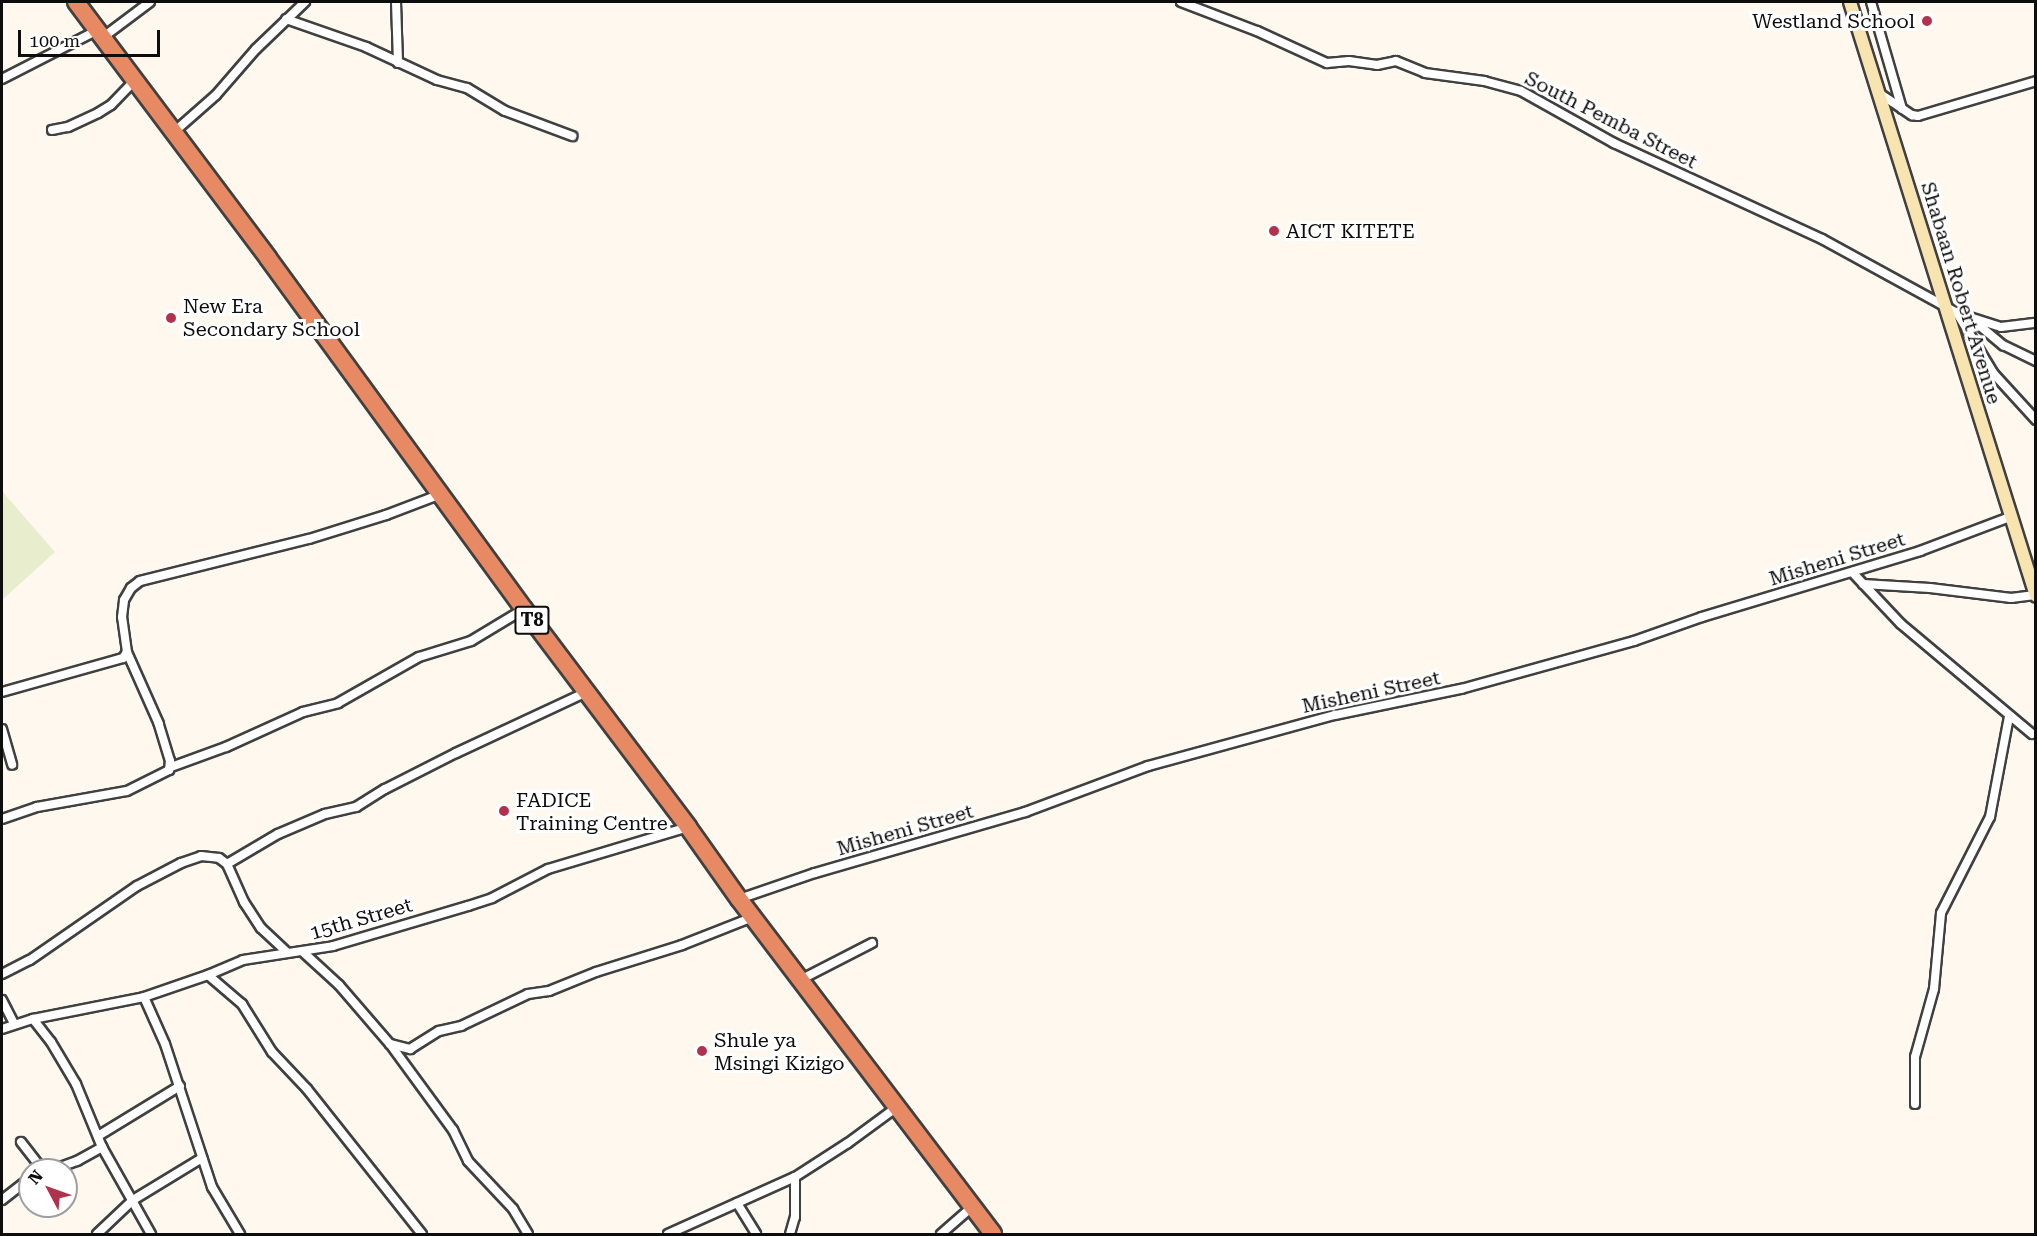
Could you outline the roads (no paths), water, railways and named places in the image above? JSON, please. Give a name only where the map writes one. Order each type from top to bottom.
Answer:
[{"type":"highway","name":"T8","points":[[76,2],[524,609],[688,826],[739,899],[993,1234]]},
{"type":"street","points":[[2,79],[99,35],[150,2]]},
{"type":"street","points":[[174,132],[216,94],[286,19],[305,2]]},
{"type":"street","points":[[396,2],[398,63]]},
{"type":"street","name":"South Pemba Street","points":[[1181,2],[1257,31],[1327,63],[1349,61],[1377,65],[1396,61],[1425,73],[1484,81],[1521,91],[1614,143],[1822,239],[1957,313],[2001,327],[2036,323]]},
{"type":"street","name":"Shabaan Robert Avenue","points":[[1850,2],[2035,596]]},
{"type":"street","points":[[1870,2],[1902,109]]},
{"type":"street","points":[[286,19],[366,47],[437,80],[467,88],[505,111],[572,136]]},
{"type":"street","points":[[52,130],[76,124],[98,113],[111,105],[134,81]]},
{"type":"street","points":[[1878,92],[1911,115],[1928,115],[2036,81]]},
{"type":"street","points":[[1957,313],[1994,374],[2036,420]]},
{"type":"street","points":[[1969,316],[1992,338],[2036,361]]},
{"type":"street","points":[[171,767],[159,724],[128,652],[122,617],[124,600],[131,588],[140,581],[319,537],[386,516],[441,494]]},
{"type":"street","name":"Misheni Street","points":[[739,899],[815,873],[1025,812],[1148,766],[1335,715],[1461,689],[1634,641],[1702,617],[1852,573],[2010,517]]},
{"type":"street","points":[[1852,573],[1900,624],[2032,734]]},
{"type":"street","points":[[1863,584],[1930,588],[2012,598],[2035,596]]},
{"type":"street","points":[[2,819],[37,807],[127,791],[166,773],[171,767],[226,747],[303,712],[338,703],[419,657],[471,640],[524,609]]},
{"type":"street","points":[[2,692],[114,662],[128,652]]},
{"type":"street","points":[[227,864],[278,834],[325,814],[356,807],[385,789],[456,753],[587,692]]},
{"type":"street","points":[[1915,1104],[1915,1057],[1934,989],[1941,914],[1990,817],[2009,716]]},
{"type":"street","points":[[2,729],[12,765]]},
{"type":"street","name":"15th Street","points":[[2,1029],[33,1019],[144,997],[243,960],[287,952],[303,952],[468,906],[492,898],[548,869],[688,826]]},
{"type":"street","points":[[2,974],[30,960],[122,896],[181,862],[213,856],[227,864],[244,902],[261,928],[287,952]]},
{"type":"street","points":[[390,1044],[410,1049],[439,1031],[460,1026],[528,994],[549,991],[597,972],[673,949],[753,917]]},
{"type":"street","points":[[800,980],[872,943]]},
{"type":"street","points":[[303,952],[339,985],[390,1044],[453,1131],[468,1161],[513,1209],[528,1234]]},
{"type":"street","points":[[208,975],[242,1004],[272,1052],[307,1089],[422,1234]]},
{"type":"street","points":[[144,997],[165,1044],[212,1187],[240,1234]]},
{"type":"street","points":[[2,1000],[14,1024]]},
{"type":"street","points":[[33,1019],[51,1042],[76,1084],[102,1148],[151,1234]]},
{"type":"street","points":[[98,1136],[180,1086]]},
{"type":"street","points":[[668,1234],[795,1177],[848,1143],[898,1106]]},
{"type":"street","points":[[21,1142],[34,1158]]},
{"type":"street","points":[[78,1160],[102,1148]]},
{"type":"street","points":[[97,1234],[133,1200],[202,1158]]},
{"type":"street","points":[[790,1234],[795,1217],[795,1177]]},
{"type":"street","points":[[2,1200],[18,1187]]},
{"type":"street","points":[[737,1203],[756,1234]]},
{"type":"street","points":[[941,1234],[972,1207]]},
{"type":"place","name":"Westland School","points":[[1927,21]]},
{"type":"place","name":"AICT KITETE","points":[[1274,231]]},
{"type":"place","name":"New Era Secondary School","points":[[171,318]]},
{"type":"place","name":"FADICE Training Centre","points":[[504,811]]},
{"type":"place","name":"Shule ya Msingi Kizigo","points":[[702,1051]]}]
